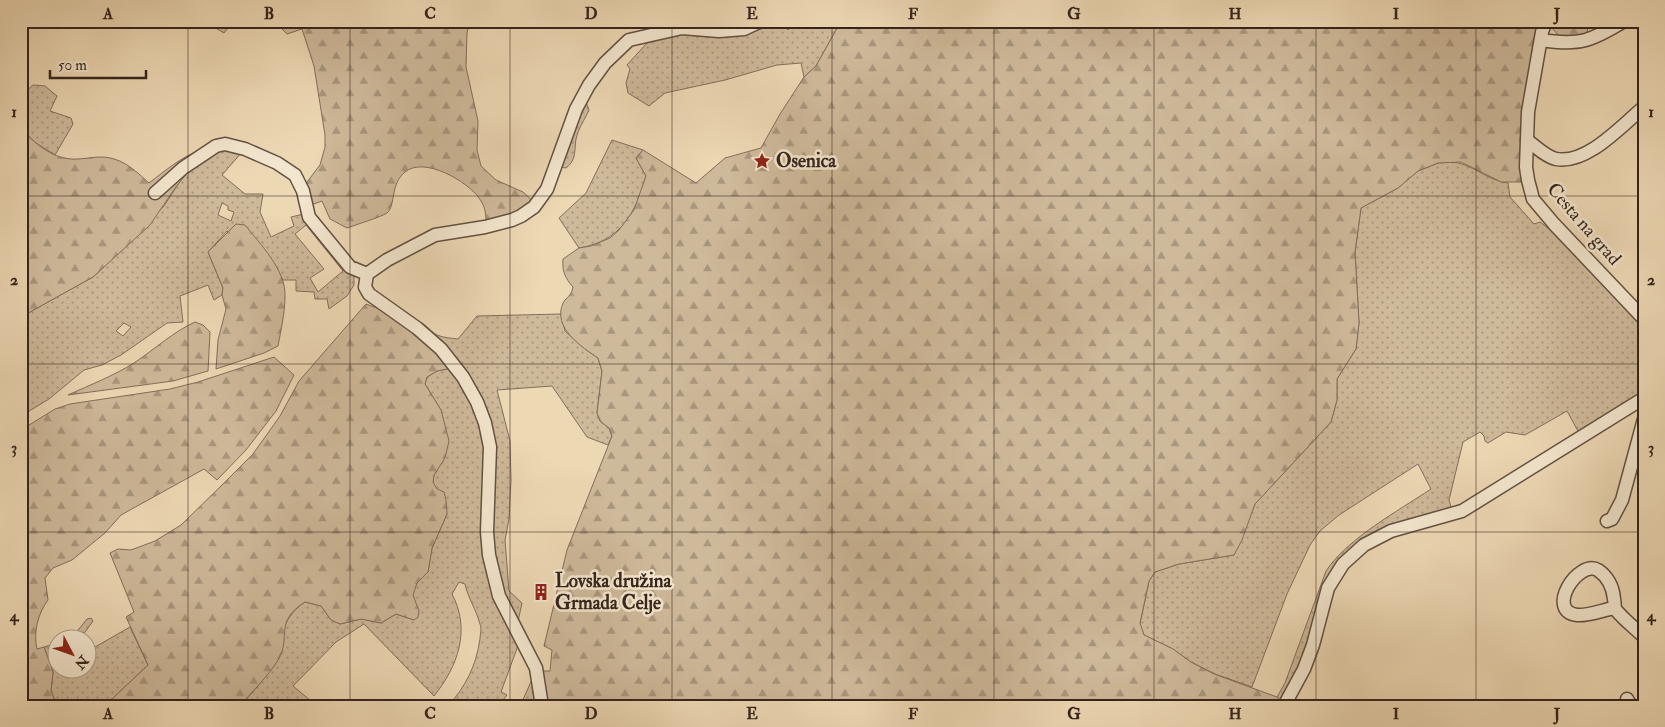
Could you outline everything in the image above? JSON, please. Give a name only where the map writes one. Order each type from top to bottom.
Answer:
[{"type":"street","points":[[542,706],[536,668],[499,596],[489,555],[487,524],[490,447],[486,423],[463,377],[441,349],[417,328],[369,294],[365,287],[367,274],[386,260],[435,235],[486,227],[521,216],[534,207],[547,189],[576,109],[589,85],[605,64],[629,40],[682,28],[719,31],[744,29],[761,21]]},
{"type":"street","name":"Cesta na grad","points":[[1546,21],[1528,112],[1526,167],[1533,199],[1644,320]]},
{"type":"street","points":[[1541,40],[1558,43],[1586,41],[1597,38],[1624,21]]},
{"type":"street","points":[[1527,140],[1542,152],[1556,159],[1573,158],[1586,154],[1600,145],[1644,108]]},
{"type":"street","points":[[155,193],[183,168],[216,146],[225,144],[244,149],[277,163],[295,175],[303,191],[309,217],[350,267],[367,274]]},
{"type":"street","points":[[1284,706],[1304,668],[1313,645],[1321,612],[1331,583],[1343,564],[1364,545],[1391,531],[1462,511],[1644,398]]},
{"type":"street","points":[[1606,521],[1612,519],[1622,500],[1644,419]]},
{"type":"street","points":[[1614,608],[1644,637]]},
{"type":"green space","points":[[189,21],[228,21],[227,29],[224,33],[207,23]]},
{"type":"green space","points":[[274,21],[470,21],[467,33],[466,67],[478,121],[477,150],[481,166],[496,180],[523,192],[534,202],[524,210],[486,223],[484,207],[473,191],[445,173],[423,167],[413,168],[400,177],[395,188],[392,205],[387,213],[347,228],[330,219],[322,201],[311,205],[307,182],[320,165],[325,147],[325,135],[314,66],[302,29],[287,34]]},
{"type":"green space","points":[[778,21],[788,30],[798,21],[841,21],[816,66],[804,77],[801,63],[777,65],[725,80],[665,93],[649,106],[628,93],[626,83],[630,69],[627,65],[647,43],[681,33],[694,36],[729,37],[760,29]]},
{"type":"green space","points":[[841,21],[1540,21],[1524,103],[1521,182],[1501,182],[1461,162],[1438,163],[1418,171],[1398,188],[1361,208],[1355,252],[1359,323],[1356,349],[1337,379],[1337,400],[1331,422],[1255,504],[1242,540],[1234,555],[1179,564],[1155,572],[1149,581],[1140,623],[1144,635],[1173,649],[1191,662],[1214,674],[1277,697],[1281,701],[1278,706],[546,706],[543,671],[550,671],[552,650],[544,646],[567,550],[612,436],[609,428],[600,421],[597,413],[602,371],[598,358],[570,336],[562,321],[563,303],[570,295],[573,287],[565,274],[563,259],[579,248],[591,246],[610,238],[619,230],[634,210],[646,176],[636,158],[643,150],[696,183],[725,158],[761,148],[804,77],[816,66]]},
{"type":"green space","points":[[1553,21],[1598,21],[1588,28],[1586,36],[1559,36],[1551,27]]},
{"type":"green space","points":[[33,85],[45,86],[57,96],[50,111],[71,118],[73,124],[55,155],[36,143],[21,129],[21,96]]},
{"type":"green space","points":[[586,102],[589,110],[577,135],[572,162],[566,168],[559,167]]},
{"type":"green space","points":[[21,129],[37,144],[63,158],[103,157],[114,159],[129,166],[149,183],[167,169],[200,150],[197,161],[175,188],[150,225],[93,277],[21,317]]},
{"type":"green space","points":[[612,140],[643,150],[636,158],[646,176],[642,190],[631,214],[616,232],[606,239],[579,248],[559,218],[586,193]]},
{"type":"green space","points":[[226,149],[242,152],[222,175],[245,194],[263,194],[260,212],[271,237],[294,226],[291,217],[304,214],[335,256],[354,277],[354,285],[347,296],[329,309],[327,299],[315,299],[314,292],[296,291],[296,280],[283,280],[269,255],[227,231],[208,252],[223,288],[222,295],[214,300],[208,285],[180,296],[183,322],[167,323],[121,355],[102,365],[84,370],[49,399],[21,416],[21,317],[93,277],[104,267],[164,206],[200,150]],"holes":[[[222,203],[228,206],[228,210],[234,212],[231,221],[218,215]],[[306,225],[343,271],[318,292],[310,278],[324,269],[295,234]],[[124,323],[131,327],[123,336],[116,331]]]},
{"type":"green space","points":[[1450,162],[1465,165],[1500,182],[1508,183],[1510,197],[1534,224],[1540,222],[1548,228],[1606,286],[1644,328],[1644,391],[1579,433],[1567,411],[1525,435],[1506,432],[1488,443],[1480,432],[1463,442],[1449,500],[1452,510],[1343,557],[1300,668],[1281,701],[1277,697],[1285,683],[1326,571],[1335,559],[1360,536],[1431,489],[1418,464],[1339,515],[1320,531],[1310,545],[1287,594],[1252,687],[1215,674],[1191,662],[1173,649],[1144,635],[1140,624],[1149,581],[1155,572],[1179,564],[1234,555],[1255,504],[1331,422],[1337,400],[1337,379],[1356,349],[1359,323],[1355,252],[1361,208],[1398,188],[1418,171],[1438,163]]},
{"type":"green space","points":[[236,224],[245,225],[277,267],[284,286],[284,315],[278,346],[264,353],[216,369],[218,340],[226,309],[222,295],[223,288],[208,252]]},
{"type":"green space","points":[[366,304],[388,312],[416,332],[452,368],[437,371],[427,377],[425,384],[441,410],[449,441],[445,458],[434,475],[433,482],[437,489],[444,492],[447,514],[432,548],[428,572],[417,583],[413,595],[419,611],[418,617],[414,620],[396,614],[381,623],[361,619],[340,624],[331,620],[321,606],[305,602],[289,616],[286,623],[282,652],[278,660],[240,706],[94,706],[112,699],[148,665],[126,617],[134,612],[110,553],[118,549],[131,550],[155,541],[181,525],[253,454],[280,416],[299,381]]},
{"type":"green space","points":[[561,314],[565,331],[598,358],[602,371],[597,413],[600,421],[609,428],[612,436],[608,445],[587,437],[552,386],[497,390],[510,441],[511,480],[509,519],[505,540],[509,591],[522,603],[517,626],[507,608],[492,555],[481,401],[415,322],[419,322],[437,335],[458,339],[477,316]]},
{"type":"green space","points":[[195,322],[203,325],[210,332],[208,371],[173,381],[68,395],[126,368]]},
{"type":"green space","points":[[274,357],[294,375],[276,411],[246,450],[217,480],[204,469],[121,515],[105,533],[72,560],[53,568],[45,578],[48,600],[41,611],[37,623],[36,643],[37,649],[44,647],[48,658],[48,680],[52,680],[51,691],[57,706],[21,706],[21,430],[55,409],[70,404],[170,389],[198,382]]},
{"type":"green space","points":[[452,368],[474,403],[483,433],[486,471],[483,535],[519,643],[501,692],[507,695],[498,706],[448,706],[460,691],[469,675],[476,658],[481,631],[481,626],[465,584],[459,582],[452,594],[458,607],[461,621],[459,647],[450,672],[434,696],[364,624],[336,642],[293,686],[317,706],[240,706],[263,679],[289,618],[305,602],[321,606],[331,620],[340,624],[361,619],[381,623],[396,614],[414,620],[418,611],[412,595],[417,583],[428,572],[432,548],[447,514],[433,482],[437,471],[441,410],[425,384],[427,377],[437,371]]},
{"type":"green space","points":[[91,618],[93,621],[86,630],[78,630],[87,619]]},
{"type":"green space","points":[[130,627],[148,665],[112,699],[94,706],[57,706],[51,691],[52,680],[98,680],[98,645]]},
{"type":"green space","points":[[48,646],[48,658],[44,647]]},
{"type":"green space","points":[[534,675],[539,706],[521,706],[522,702]]},
{"type":"place","name":"Osenica","points":[[762,161]]},
{"type":"place","name":"Lovska družina Grmada Celje","points":[[541,592]]}]
